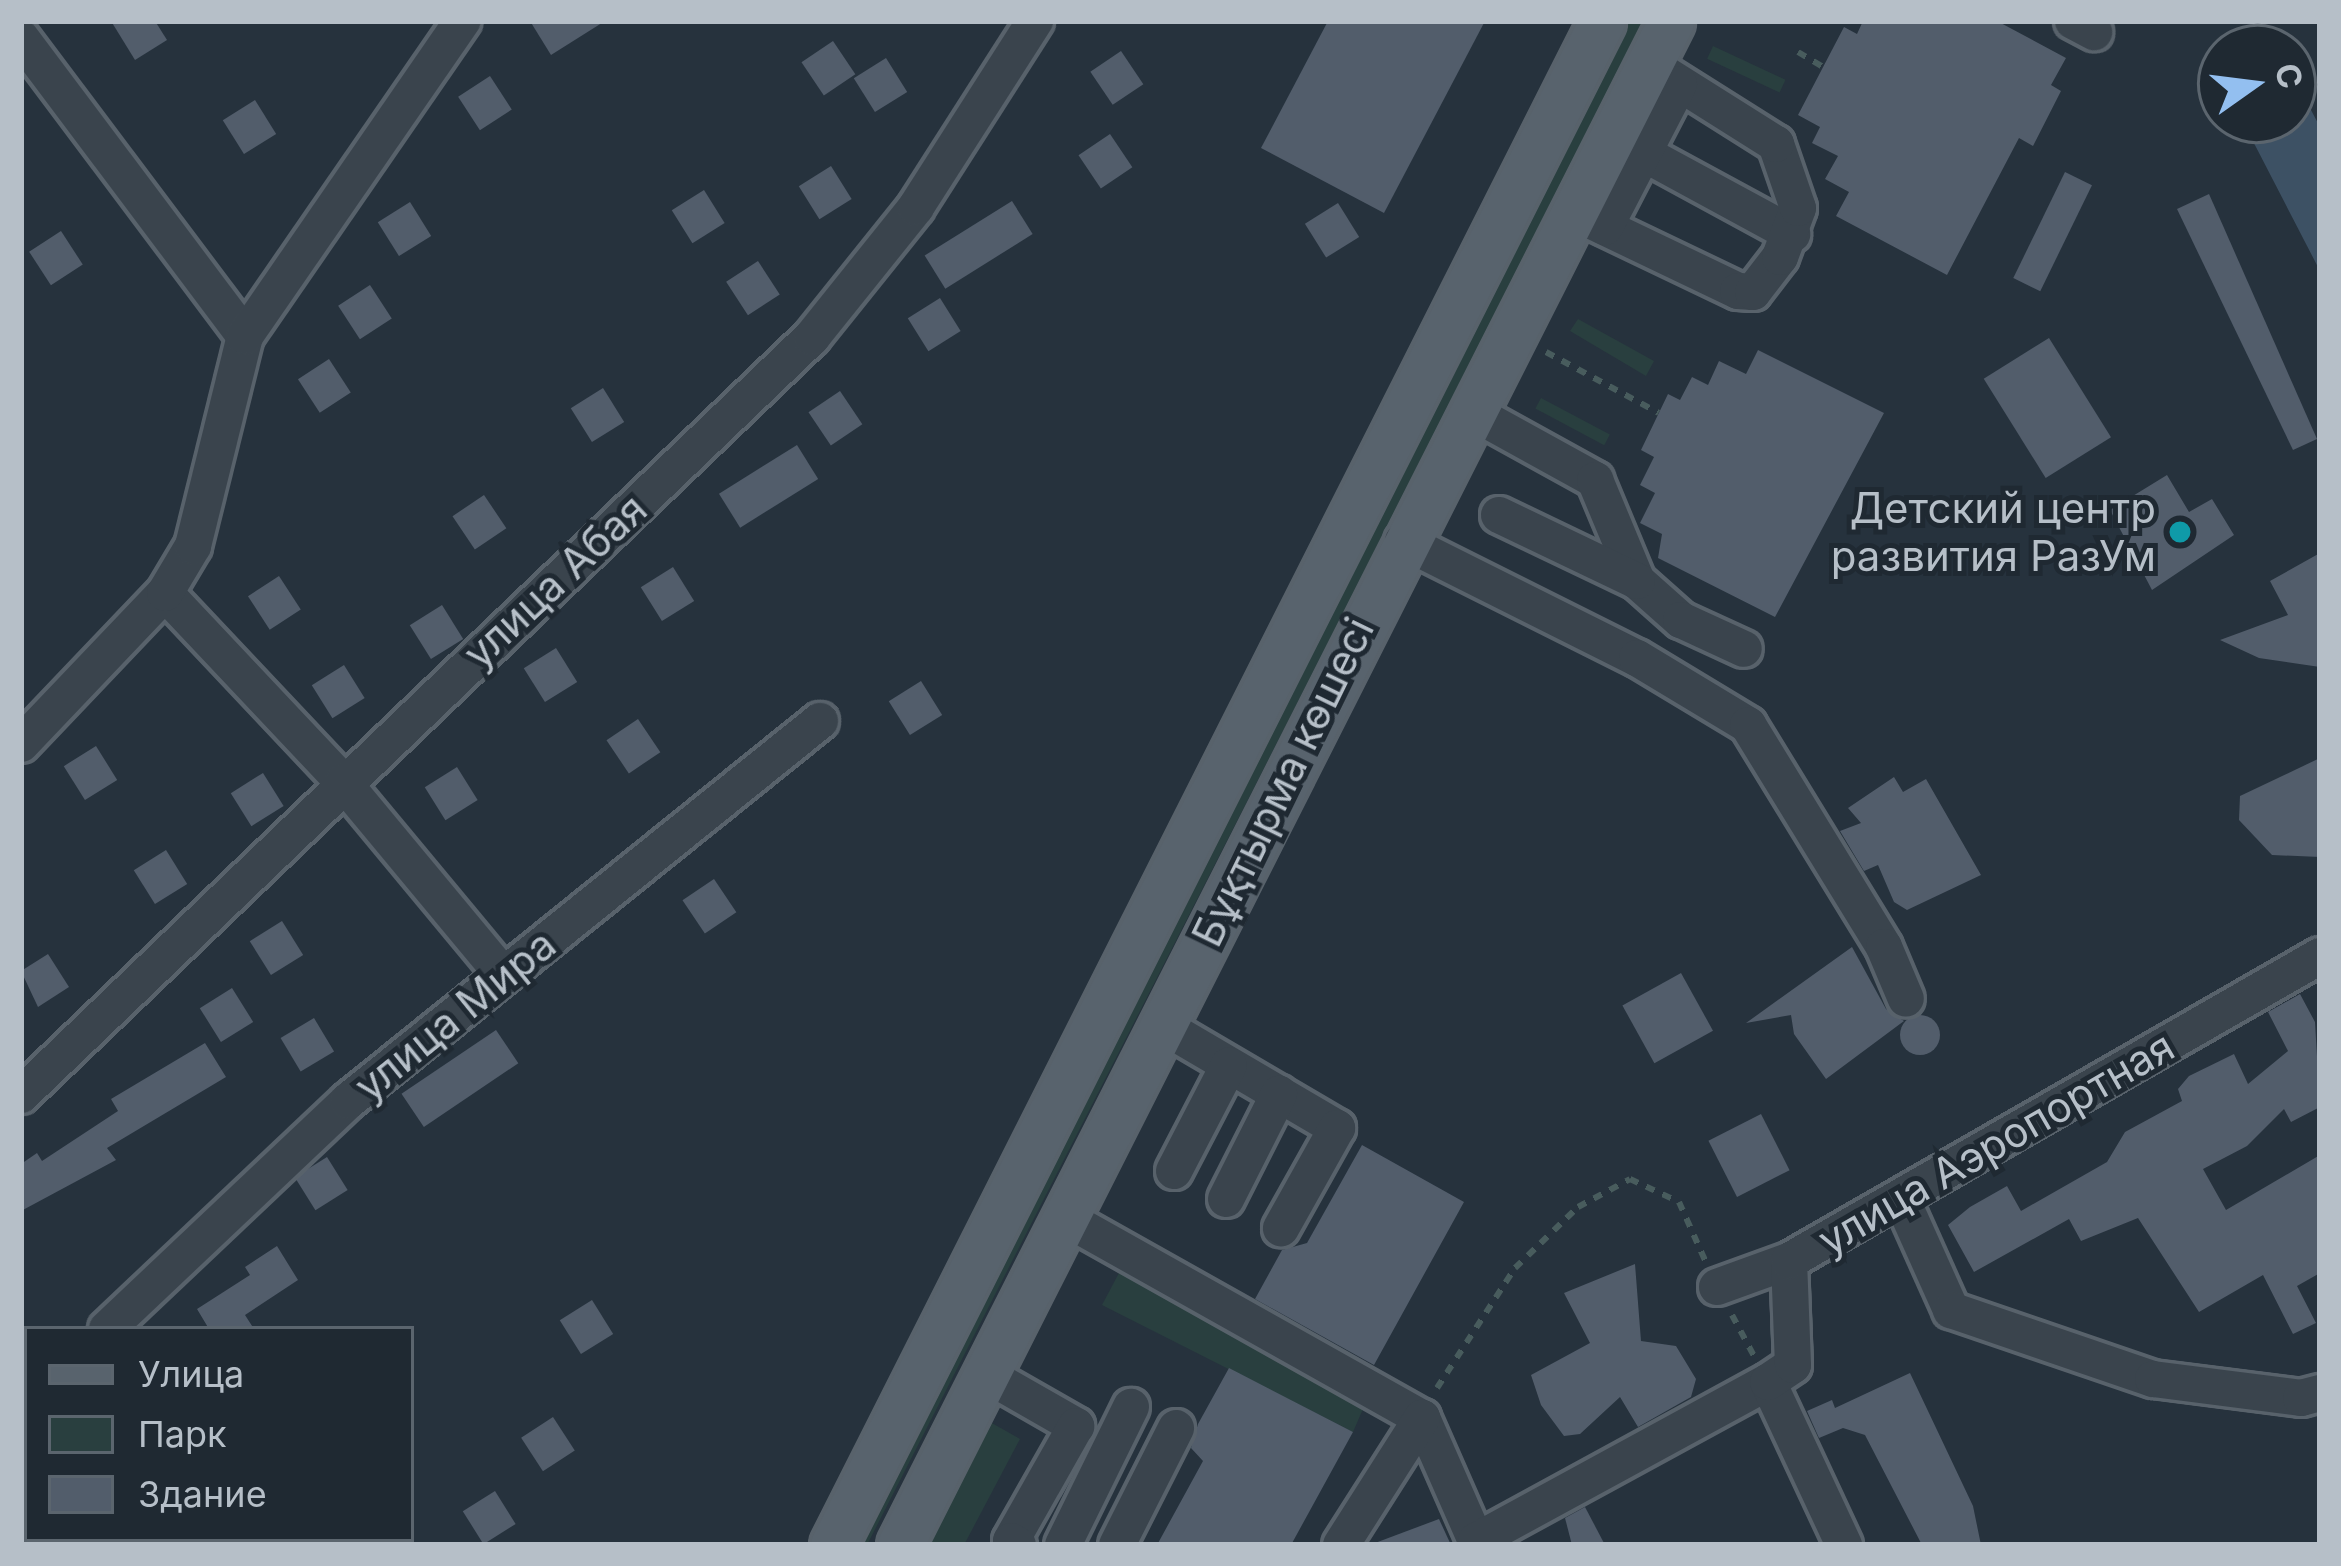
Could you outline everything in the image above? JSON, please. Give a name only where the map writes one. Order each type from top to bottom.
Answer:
[{"type":"main road","name":"Бұқтырма көшесі","points":[[833,1545],[1602,21]]},
{"type":"main road","name":"Бұқтырма көшесі","points":[[900,1545],[1403,541],[1472,412],[1589,220],[1664,74],[1671,21]]},
{"type":"street","points":[[21,744],[165,593],[193,546],[245,336],[462,21]]},
{"type":"street","name":"улица Абая","points":[[21,1095],[812,337],[916,207],[1035,21]]},
{"type":"street","points":[[21,38],[245,336]]},
{"type":"street","points":[[1664,74],[1776,144],[1798,208],[1792,234],[1754,292],[1589,220],[1643,153],[1664,74]]},
{"type":"street","points":[[1643,153],[1792,234]]},
{"type":"street","points":[[1472,412],[1594,480],[1637,581]]},
{"type":"street","points":[[1499,514],[1637,581],[1681,620],[1744,649]]},
{"type":"street","points":[[1403,541],[1637,658],[1748,725],[1884,947],[1906,999]]},
{"type":"street","points":[[165,593],[343,782],[503,975]]},
{"type":"street","name":"улица Мира","points":[[110,1326],[348,1101],[820,722]]},
{"type":"street","name":"улица Аэропортная","points":[[1768,1382],[1793,1365],[1789,1261],[2320,956]]},
{"type":"street","points":[[1163,1025],[1337,1128],[1280,1228]]},
{"type":"street","points":[[1174,1172],[1229,1064]]},
{"type":"street","points":[[1226,1199],[1279,1094]]},
{"type":"street","points":[[1901,1198],[1951,1310],[2153,1378],[2320,1394]]},
{"type":"street","points":[[1067,1219],[1421,1418],[1477,1543],[1768,1382],[1844,1545]]},
{"type":"street","points":[[1717,1287],[1789,1261]]},
{"type":"street","points":[[987,1375],[1076,1426],[1011,1540],[1018,1545]]},
{"type":"street","points":[[1063,1545],[1131,1407]]},
{"type":"street","points":[[1341,1545],[1421,1418]]},
{"type":"street","points":[[1117,1545],[1176,1428]]},
{"type":"path","points":[[1798,52],[1823,67]]},
{"type":"path","points":[[1529,343],[1659,413]]},
{"type":"path","points":[[1421,1418],[1515,1268],[1577,1208],[1630,1180],[1679,1202],[1717,1287],[1768,1382]]},
{"type":"green space","points":[[1625,21],[1646,21],[867,1545],[849,1545]]},
{"type":"green space","points":[[1713,46],[1786,80],[1780,92],[1707,59]]},
{"type":"green space","points":[[1578,319],[1654,361],[1646,376],[1570,331]]},
{"type":"green space","points":[[1541,398],[1610,435],[1604,445],[1535,409]]},
{"type":"green space","points":[[1120,1271],[1363,1409],[1353,1432],[1102,1305]]},
{"type":"green space","points":[[990,1422],[1020,1439],[964,1545],[927,1545]]},
{"type":"water","points":[[2317,121],[2320,127],[2320,271],[2254,144],[2317,144]]},
{"type":"building","points":[[111,21],[155,21],[167,40],[135,60]]},
{"type":"building","points":[[530,21],[605,21],[551,55]]},
{"type":"building","points":[[1328,21],[1485,21],[1384,213],[1261,148]]},
{"type":"building","points":[[1863,21],[1997,21],[2066,58],[2051,85],[2061,91],[2033,146],[2019,138],[1947,275],[1836,216],[1849,192],[1825,179],[1838,156],[1812,143],[1820,127],[1798,115],[1844,27],[1857,34]]},
{"type":"building","points":[[833,41],[855,74],[824,95],[801,62]]},
{"type":"building","points":[[1121,51],[1143,84],[1113,105],[1090,72]]},
{"type":"building","points":[[886,58],[907,92],[875,112],[854,78]]},
{"type":"building","points":[[490,76],[512,110],[480,130],[458,97]]},
{"type":"building","points":[[255,100],[276,134],[244,154],[223,120]]},
{"type":"building","points":[[1110,134],[1132,167],[1101,188],[1078,155]]},
{"type":"building","points":[[831,166],[852,199],[819,219],[799,186]]},
{"type":"building","points":[[2065,172],[2092,185],[2040,291],[2013,278]]},
{"type":"building","points":[[704,190],[725,223],[692,243],[672,210]]},
{"type":"building","points":[[2209,194],[2317,439],[2293,450],[2177,209]]},
{"type":"building","points":[[1012,201],[1033,234],[945,289],[925,256]]},
{"type":"building","points":[[410,202],[431,236],[399,256],[378,222]]},
{"type":"building","points":[[1338,203],[1359,237],[1326,258],[1305,224]]},
{"type":"building","points":[[61,231],[83,265],[51,285],[29,252]]},
{"type":"building","points":[[758,261],[780,295],[748,315],[726,282]]},
{"type":"building","points":[[370,285],[392,319],[360,339],[338,306]]},
{"type":"building","points":[[940,298],[961,331],[928,351],[908,318]]},
{"type":"building","points":[[2049,338],[2111,437],[2046,478],[1984,379]]},
{"type":"building","points":[[1758,350],[1884,413],[1775,617],[1658,558],[1662,534],[1640,523],[1655,493],[1640,485],[1654,457],[1641,450],[1668,394],[1680,400],[1692,377],[1708,385],[1719,361],[1746,374]]},
{"type":"building","points":[[329,359],[351,393],[320,413],[298,379]]},
{"type":"building","points":[[603,388],[624,422],[592,442],[571,408]]},
{"type":"building","points":[[840,391],[862,424],[831,445],[808,412]]},
{"type":"building","points":[[797,445],[818,479],[740,528],[719,494]]},
{"type":"building","name":"Детский центр развития РазУм","points":[[2167,475],[2189,512],[2212,499],[2234,535],[2152,590],[2110,510]]},
{"type":"building","points":[[484,495],[506,528],[475,549],[452,516]]},
{"type":"building","points":[[2320,553],[2320,667],[2259,658],[2220,640],[2288,615],[2270,581]]},
{"type":"building","points":[[673,567],[694,601],[662,621],[641,587]]},
{"type":"building","points":[[279,576],[301,610],[270,630],[248,596]]},
{"type":"building","points":[[442,605],[463,639],[431,659],[410,625]]},
{"type":"building","points":[[556,648],[577,682],[545,702],[524,668]]},
{"type":"building","points":[[344,665],[365,698],[332,718],[312,685]]},
{"type":"building","points":[[921,681],[942,715],[910,735],[889,701]]},
{"type":"building","points":[[638,719],[660,752],[629,773],[606,740]]},
{"type":"building","points":[[96,746],[117,780],[85,800],[64,766]]},
{"type":"building","points":[[2320,758],[2320,857],[2272,855],[2239,820],[2240,796]]},
{"type":"building","points":[[457,767],[478,800],[445,820],[425,787]]},
{"type":"building","points":[[263,773],[284,806],[251,826],[231,793]]},
{"type":"building","points":[[1894,777],[1903,792],[1926,779],[1981,875],[1907,910],[1894,902],[1878,865],[1864,871],[1840,831],[1861,823],[1848,808]]},
{"type":"building","points":[[166,850],[187,884],[155,904],[134,870]]},
{"type":"building","points":[[714,879],[736,912],[705,933],[682,900]]},
{"type":"building","points":[[282,921],[303,955],[271,975],[250,941]]},
{"type":"building","points":[[1852,947],[1886,1009],[1904,1021],[1826,1079],[1794,1034],[1791,1015],[1746,1023]]},
{"type":"building","points":[[48,954],[69,987],[38,1007],[21,971]]},
{"type":"building","points":[[1681,973],[1713,1031],[1654,1063],[1622,1005]]},
{"type":"building","points":[[232,988],[253,1022],[221,1042],[200,1008]]},
{"type":"building","points":[[2300,994],[2315,1022],[2320,1107],[2291,1122],[2284,1109],[2247,1146],[2203,1169],[2226,1210],[2320,1155],[2320,1273],[2297,1286],[2316,1323],[2293,1334],[2263,1275],[2199,1312],[2138,1218],[2081,1241],[2069,1219],[1974,1272],[1948,1225],[2007,1186],[2021,1211],[2107,1162],[2125,1132],[2182,1101],[2178,1089],[2189,1076],[2234,1054],[2248,1084],[2288,1051],[2268,1012]]},
{"type":"building","points":[[1920,1015],[1934,1021],[1940,1035],[1934,1049],[1920,1055],[1906,1049],[1900,1035],[1906,1021]]},
{"type":"building","points":[[314,1018],[334,1051],[301,1072],[281,1038]]},
{"type":"building","points":[[496,1030],[518,1063],[424,1127],[401,1094]]},
{"type":"building","points":[[205,1043],[226,1077],[107,1148],[116,1160],[21,1211],[21,1164],[37,1153],[42,1161],[118,1111],[111,1099]]},
{"type":"building","points":[[1761,1114],[1790,1170],[1737,1197],[1708,1141]]},
{"type":"building","points":[[1362,1145],[1464,1202],[1374,1365],[1255,1299],[1282,1250],[1307,1243]]},
{"type":"building","points":[[327,1157],[348,1190],[315,1210],[295,1177]]},
{"type":"building","points":[[277,1246],[298,1280],[245,1315],[252,1326],[207,1326],[197,1309],[250,1275],[245,1267]]},
{"type":"building","points":[[1635,1264],[1641,1341],[1676,1346],[1696,1379],[1691,1397],[1638,1427],[1620,1397],[1580,1434],[1564,1436],[1541,1405],[1531,1375],[1590,1343],[1564,1293]]},
{"type":"building","points":[[592,1300],[613,1334],[581,1354],[560,1320]]},
{"type":"building","points":[[1229,1368],[1353,1432],[1291,1545],[1157,1545],[1203,1461],[1191,1448],[1198,1424]]},
{"type":"building","points":[[1910,1373],[1973,1506],[1981,1545],[1922,1545],[1865,1435],[1843,1428],[1819,1438],[1807,1411],[1832,1400],[1835,1408]]},
{"type":"building","points":[[553,1417],[575,1451],[543,1471],[521,1438]]},
{"type":"building","points":[[495,1491],[516,1524],[483,1544],[463,1511]]},
{"type":"building","points":[[1585,1507],[1605,1545],[1572,1545],[1565,1518]]},
{"type":"building","points":[[1439,1519],[1451,1545],[1375,1543]]},
{"type":"place","name":"Детский центр развития РазУм","points":[[2180,532]]}]
